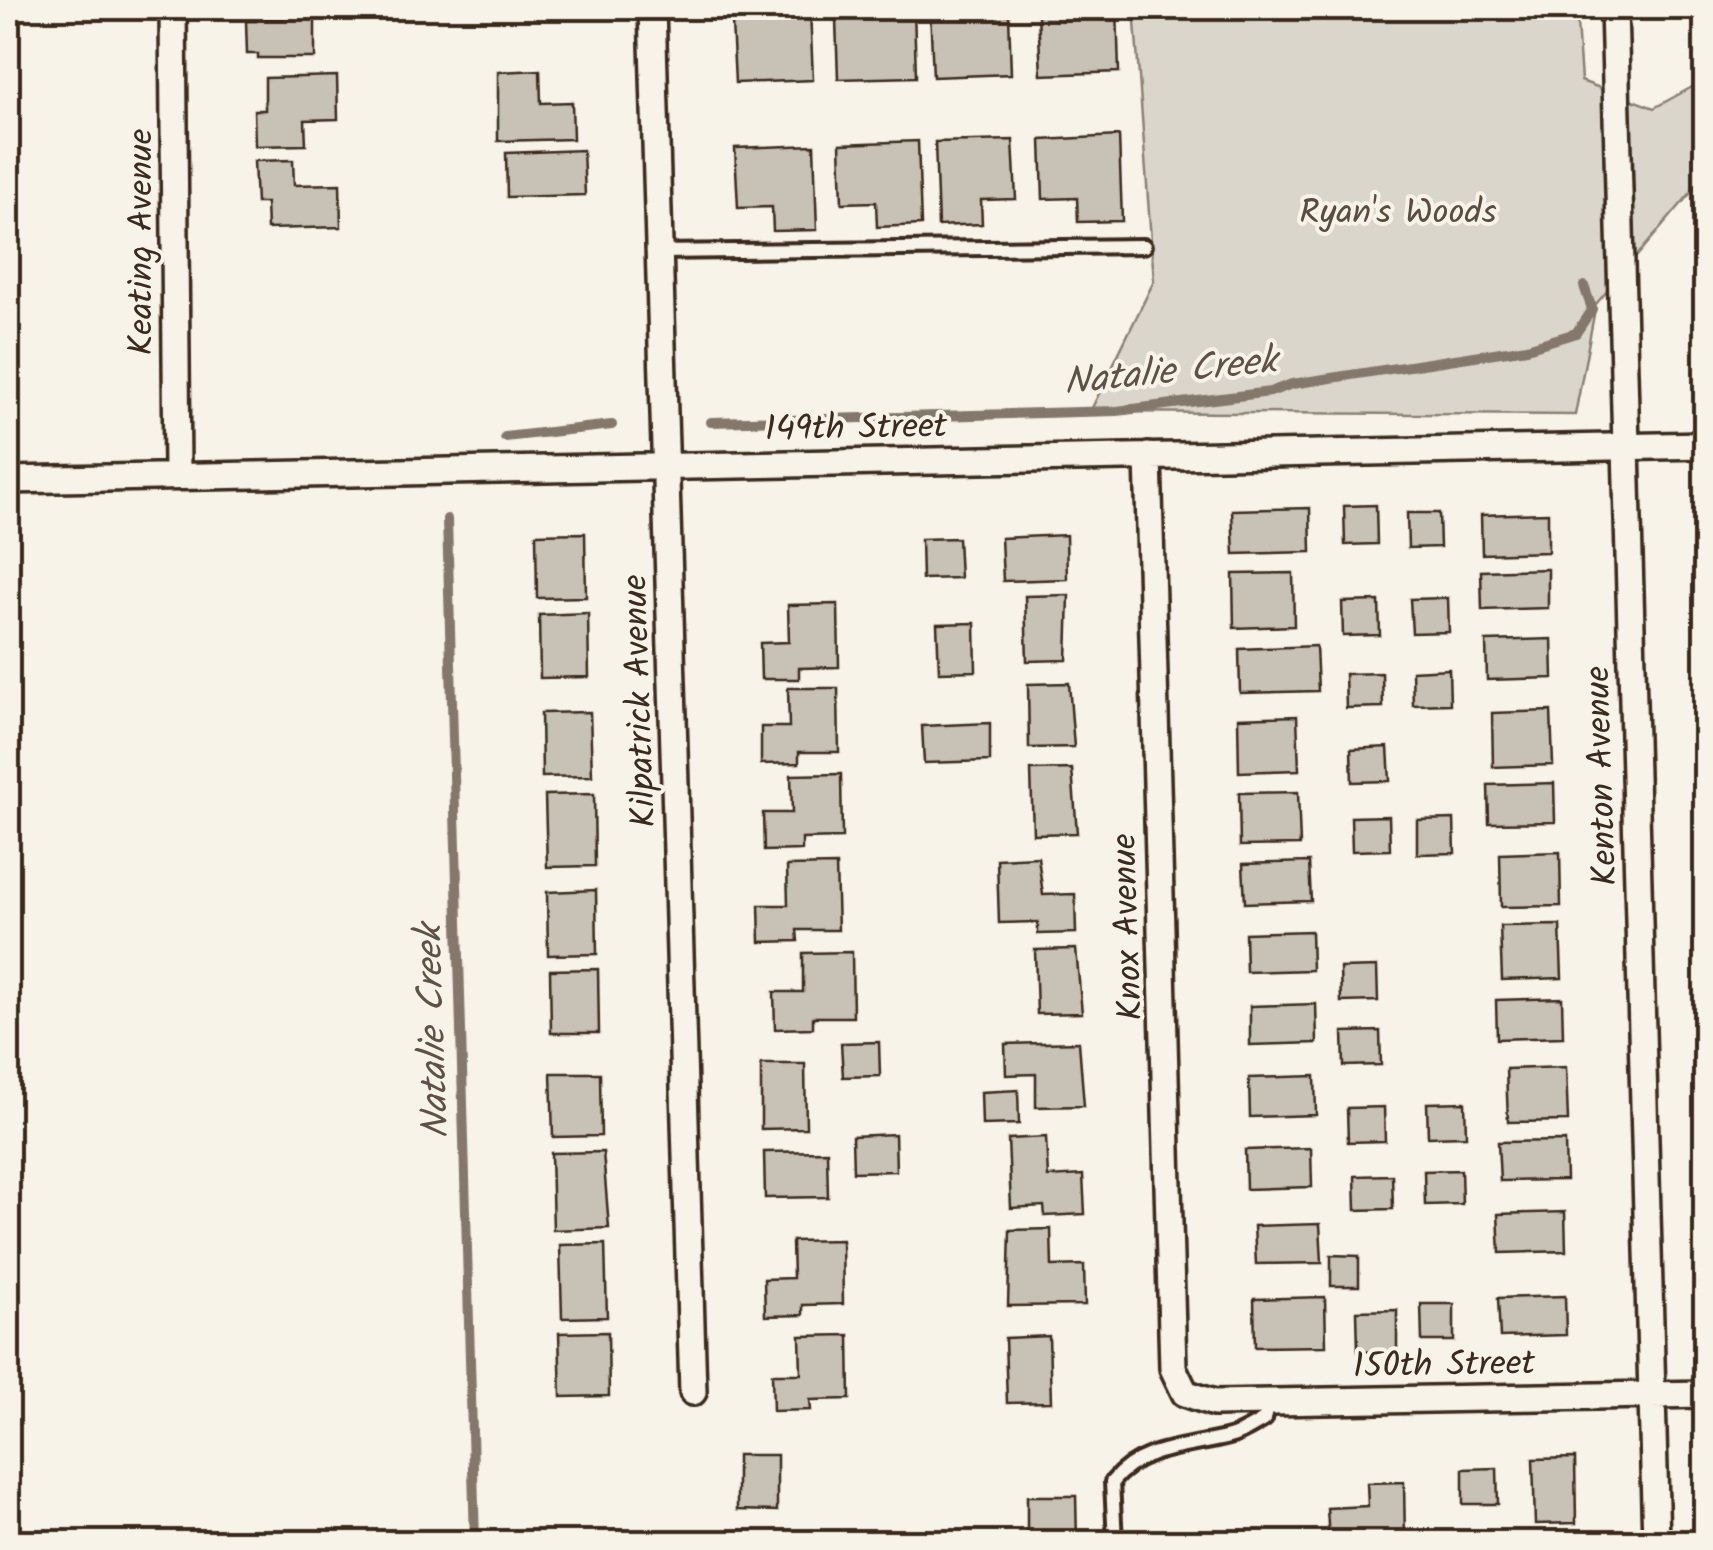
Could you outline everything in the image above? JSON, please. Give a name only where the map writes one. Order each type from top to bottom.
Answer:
[{"type":"street","name":"Keating Avenue","points":[[173,8],[177,475]]},
{"type":"street","name":"Kilpatrick Avenue","points":[[652,8],[692,1392]]},
{"type":"street","name":"Kenton Avenue","points":[[1614,8],[1656,1542]]},
{"type":"street","name":"149th Street","points":[[8,480],[1706,445]]},
{"type":"street","name":"Knox Avenue","points":[[1148,456],[1173,1368],[1185,1393]]},
{"type":"street","name":"150th Street","points":[[1185,1393],[1214,1402],[1706,1394]]},
{"type":"lane","points":[[659,252],[1144,246]]},
{"type":"lane","points":[[1115,1542],[1112,1482],[1123,1468],[1149,1454],[1234,1436],[1265,1419],[1268,1402]]},
{"type":"green space","name":"Ryan's Woods","points":[[1134,8],[1576,8],[1581,81],[1654,108],[1705,80],[1705,176],[1596,304],[1575,415],[1090,412],[1154,281]]},
{"type":"building","points":[[766,8],[810,8],[813,80],[735,83],[732,22],[767,21]]},
{"type":"building","points":[[870,8],[914,8],[916,77],[838,79],[836,20],[870,19]]},
{"type":"building","points":[[930,8],[974,8],[975,15],[1009,14],[1011,74],[933,77]]},
{"type":"building","points":[[1073,8],[1117,8],[1119,72],[1041,75],[1038,14],[1073,13]]},
{"type":"building","points":[[315,17],[315,58],[258,58],[258,54],[247,54],[246,21]]},
{"type":"building","points":[[540,70],[541,103],[572,102],[573,139],[498,141],[498,72]]},
{"type":"building","points":[[337,76],[338,119],[305,120],[306,145],[255,146],[254,110],[265,110],[265,78]]},
{"type":"building","points":[[1119,136],[1122,221],[1078,222],[1077,198],[1043,199],[1041,140]]},
{"type":"building","points":[[1013,140],[1016,199],[981,200],[982,224],[938,226],[935,142]]},
{"type":"building","points":[[918,141],[921,225],[877,227],[876,202],[842,203],[840,144]]},
{"type":"building","points":[[814,145],[817,230],[773,231],[772,207],[738,208],[735,148]]},
{"type":"building","points":[[583,150],[585,195],[507,197],[506,153]]},
{"type":"building","points":[[293,160],[294,185],[340,184],[341,227],[267,229],[266,203],[256,203],[254,161]]},
{"type":"building","points":[[1376,505],[1377,544],[1345,545],[1344,506]]},
{"type":"building","points":[[1310,508],[1311,552],[1234,554],[1232,510]]},
{"type":"building","points":[[1407,513],[1439,513],[1440,547],[1408,548]]},
{"type":"building","points":[[1548,513],[1548,552],[1482,554],[1481,515]]},
{"type":"building","points":[[585,533],[586,597],[537,598],[536,534]]},
{"type":"building","points":[[1066,535],[1067,579],[1003,581],[1001,538]]},
{"type":"building","points":[[958,538],[960,578],[922,579],[921,539]]},
{"type":"building","points":[[1548,569],[1548,608],[1482,610],[1481,571]]},
{"type":"building","points":[[1293,573],[1294,626],[1234,628],[1233,574]]},
{"type":"building","points":[[1069,595],[1067,660],[1027,661],[1025,596]]},
{"type":"building","points":[[1448,598],[1449,632],[1412,633],[1410,599]]},
{"type":"building","points":[[1379,601],[1380,635],[1343,636],[1342,602]]},
{"type":"building","points":[[838,604],[839,667],[799,668],[799,679],[761,679],[760,643],[789,642],[788,605]]},
{"type":"building","points":[[588,613],[589,677],[540,678],[539,615]]},
{"type":"building","points":[[975,623],[976,671],[939,672],[937,624]]},
{"type":"building","points":[[1552,639],[1553,678],[1487,680],[1486,641]]},
{"type":"building","points":[[1316,646],[1318,691],[1240,693],[1239,649]]},
{"type":"building","points":[[1449,669],[1450,704],[1413,705],[1412,671]]},
{"type":"building","points":[[1382,673],[1383,707],[1346,708],[1345,674]]},
{"type":"building","points":[[1069,683],[1074,747],[1029,748],[1028,684]]},
{"type":"building","points":[[788,688],[838,688],[839,752],[799,752],[799,763],[761,764],[761,727],[789,727]]},
{"type":"building","points":[[1551,711],[1553,765],[1493,767],[1492,713]]},
{"type":"building","points":[[590,712],[592,776],[542,777],[541,713]]},
{"type":"building","points":[[1297,716],[1299,770],[1239,772],[1238,718]]},
{"type":"building","points":[[990,723],[990,761],[924,763],[922,726]]},
{"type":"building","points":[[1388,747],[1390,781],[1352,782],[1351,749]]},
{"type":"building","points":[[1072,769],[1077,833],[1033,834],[1031,770]]},
{"type":"building","points":[[841,774],[842,838],[802,839],[802,850],[764,851],[763,813],[792,813],[791,775]]},
{"type":"building","points":[[1554,783],[1555,822],[1489,823],[1488,785]]},
{"type":"building","points":[[1298,792],[1300,845],[1240,846],[1239,793]]},
{"type":"building","points":[[594,794],[595,866],[547,867],[545,795]]},
{"type":"building","points":[[1389,816],[1390,850],[1352,851],[1351,817]]},
{"type":"building","points":[[1454,819],[1455,853],[1417,854],[1417,820]]},
{"type":"building","points":[[1560,852],[1561,906],[1501,907],[1500,854]]},
{"type":"building","points":[[1038,857],[1043,895],[1075,894],[1076,933],[1038,934],[1038,922],[999,923],[997,859]]},
{"type":"building","points":[[1309,862],[1311,901],[1245,903],[1243,864]]},
{"type":"building","points":[[836,865],[838,930],[797,930],[798,941],[760,942],[759,905],[788,905],[787,866]]},
{"type":"building","points":[[596,890],[597,954],[548,955],[547,892]]},
{"type":"building","points":[[1560,925],[1562,978],[1502,980],[1500,926]]},
{"type":"building","points":[[1311,931],[1312,970],[1246,972],[1245,933]]},
{"type":"building","points":[[1076,949],[1082,1013],[1037,1014],[1035,950]]},
{"type":"building","points":[[852,952],[853,1017],[813,1017],[813,1028],[775,1029],[774,992],[803,992],[803,953]]},
{"type":"building","points":[[1377,967],[1378,1001],[1341,1002],[1340,968]]},
{"type":"building","points":[[598,969],[599,1033],[551,1033],[550,970]]},
{"type":"building","points":[[1562,998],[1563,1037],[1497,1039],[1496,1000]]},
{"type":"building","points":[[1316,1004],[1317,1043],[1250,1045],[1250,1006]]},
{"type":"building","points":[[1380,1031],[1381,1065],[1344,1066],[1343,1032]]},
{"type":"building","points":[[879,1042],[880,1076],[843,1077],[841,1043]]},
{"type":"building","points":[[1079,1042],[1084,1106],[1036,1107],[1036,1074],[1006,1075],[1005,1044]]},
{"type":"building","points":[[761,1064],[805,1064],[806,1128],[761,1129]]},
{"type":"building","points":[[1566,1067],[1568,1121],[1508,1122],[1506,1069]]},
{"type":"building","points":[[551,1073],[600,1073],[601,1136],[553,1137]]},
{"type":"building","points":[[1315,1076],[1316,1115],[1250,1117],[1249,1078]]},
{"type":"building","points":[[1018,1090],[1019,1124],[982,1125],[981,1092]]},
{"type":"building","points":[[1465,1102],[1466,1136],[1428,1137],[1427,1103]]},
{"type":"building","points":[[1384,1107],[1385,1141],[1348,1142],[1347,1108]]},
{"type":"building","points":[[895,1134],[896,1171],[853,1172],[852,1136]]},
{"type":"building","points":[[1046,1137],[1048,1177],[1083,1175],[1085,1214],[1045,1216],[1044,1206],[1011,1208],[1008,1139]]},
{"type":"building","points":[[1565,1141],[1566,1180],[1500,1181],[1498,1142]]},
{"type":"building","points":[[1311,1148],[1312,1187],[1246,1189],[1245,1150]]},
{"type":"building","points":[[827,1151],[828,1197],[765,1198],[764,1152]]},
{"type":"building","points":[[603,1152],[609,1228],[553,1230],[551,1153]]},
{"type":"building","points":[[1461,1170],[1462,1204],[1425,1205],[1424,1171]]},
{"type":"building","points":[[1392,1175],[1393,1209],[1356,1210],[1355,1176]]},
{"type":"building","points":[[1565,1212],[1566,1251],[1500,1253],[1498,1214]]},
{"type":"building","points":[[1320,1224],[1322,1263],[1256,1264],[1254,1226]]},
{"type":"building","points":[[1051,1229],[1052,1266],[1084,1265],[1085,1305],[1008,1306],[1010,1230]]},
{"type":"building","points":[[842,1240],[843,1304],[803,1305],[803,1315],[765,1316],[764,1279],[793,1278],[792,1241]]},
{"type":"building","points":[[605,1244],[607,1317],[562,1318],[560,1245]]},
{"type":"building","points":[[1331,1255],[1359,1256],[1359,1286],[1331,1286]]},
{"type":"building","points":[[1565,1296],[1566,1335],[1500,1337],[1498,1298]]},
{"type":"building","points":[[1325,1297],[1326,1346],[1255,1347],[1254,1299]]},
{"type":"building","points":[[1421,1304],[1454,1304],[1454,1341],[1422,1341]]},
{"type":"building","points":[[1397,1310],[1397,1351],[1358,1352],[1357,1311]]},
{"type":"building","points":[[608,1332],[609,1396],[561,1397],[559,1333]]},
{"type":"building","points":[[849,1335],[850,1399],[810,1400],[811,1410],[773,1411],[772,1374],[801,1374],[800,1336]]},
{"type":"building","points":[[1049,1336],[1051,1402],[1007,1403],[1005,1338]]},
{"type":"building","points":[[737,1455],[777,1455],[777,1511],[737,1510]]},
{"type":"building","points":[[1575,1458],[1576,1523],[1535,1524],[1533,1459]]},
{"type":"building","points":[[1497,1468],[1498,1504],[1463,1504],[1463,1469]]},
{"type":"building","points":[[1404,1482],[1405,1542],[1329,1542],[1327,1508],[1368,1506],[1367,1483]]},
{"type":"building","points":[[1027,1496],[1076,1496],[1077,1542],[1027,1542]]},
{"type":"waterway","name":"Natalie Creek","points":[[1697,141],[1706,137]]},
{"type":"waterway","name":"Natalie Creek","points":[[711,422],[1117,411],[1270,392],[1292,384],[1527,348],[1576,333],[1592,309],[1584,286]]},
{"type":"waterway","name":"Natalie Creek","points":[[505,437],[612,425]]},
{"type":"waterway","name":"Natalie Creek","points":[[447,519],[475,1542]]}]
